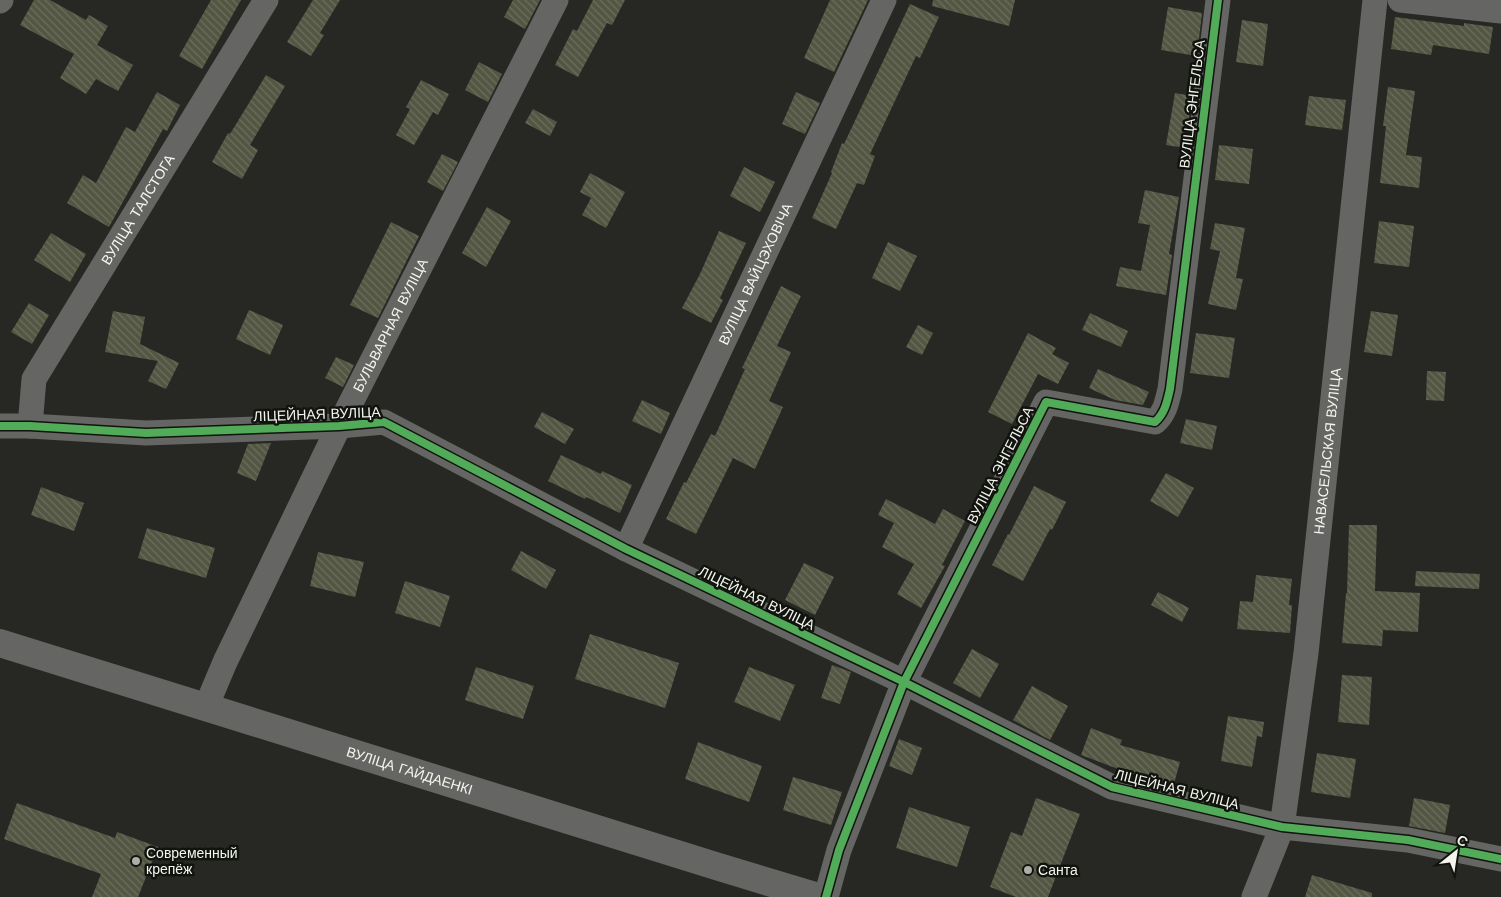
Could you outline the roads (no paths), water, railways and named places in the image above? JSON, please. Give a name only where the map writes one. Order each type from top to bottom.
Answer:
[{"type":"street","name":"ВУЛІЦА ТАЛСТОГА","points":[[30,426],[34,379],[266,0]]},
{"type":"street","name":"БУЛЬВАРНАЯ ВУЛІЦА","points":[[206,708],[228,657],[339,426],[556,0]]},
{"type":"street","name":"ВУЛІЦА ВАЙЦЭХОВІЧА","points":[[626,549],[884,0]]},
{"type":"street","name":"ВУЛІЦА ЭНГЕЛЬСА","points":[[826,897],[839,850],[904,682],[1046,402],[1155,422],[1162,416],[1166,408],[1172,379],[1218,0]]},
{"type":"street","name":"НАВАСЕЛЬСКАЯ ВУЛІЦА","points":[[1254,897],[1282,827],[1308,635],[1375,0]]},
{"type":"street","points":[[1400,0],[1501,10]]},
{"type":"street","name":"ЛІЦЕЙНАЯ ВУЛІЦА","points":[[0,426],[146,433],[339,426],[384,422],[626,549],[904,682],[1112,787],[1282,827],[1408,840],[1501,859]]},
{"type":"street","name":"ВУЛІЦА ГАЙДАЕНКІ","points":[[0,643],[622,836],[719,868],[818,897]]},
{"type":"place","name":"Современный крепёж","points":[[136,861]]},
{"type":"place","name":"Санта","points":[[1028,870]]}]
